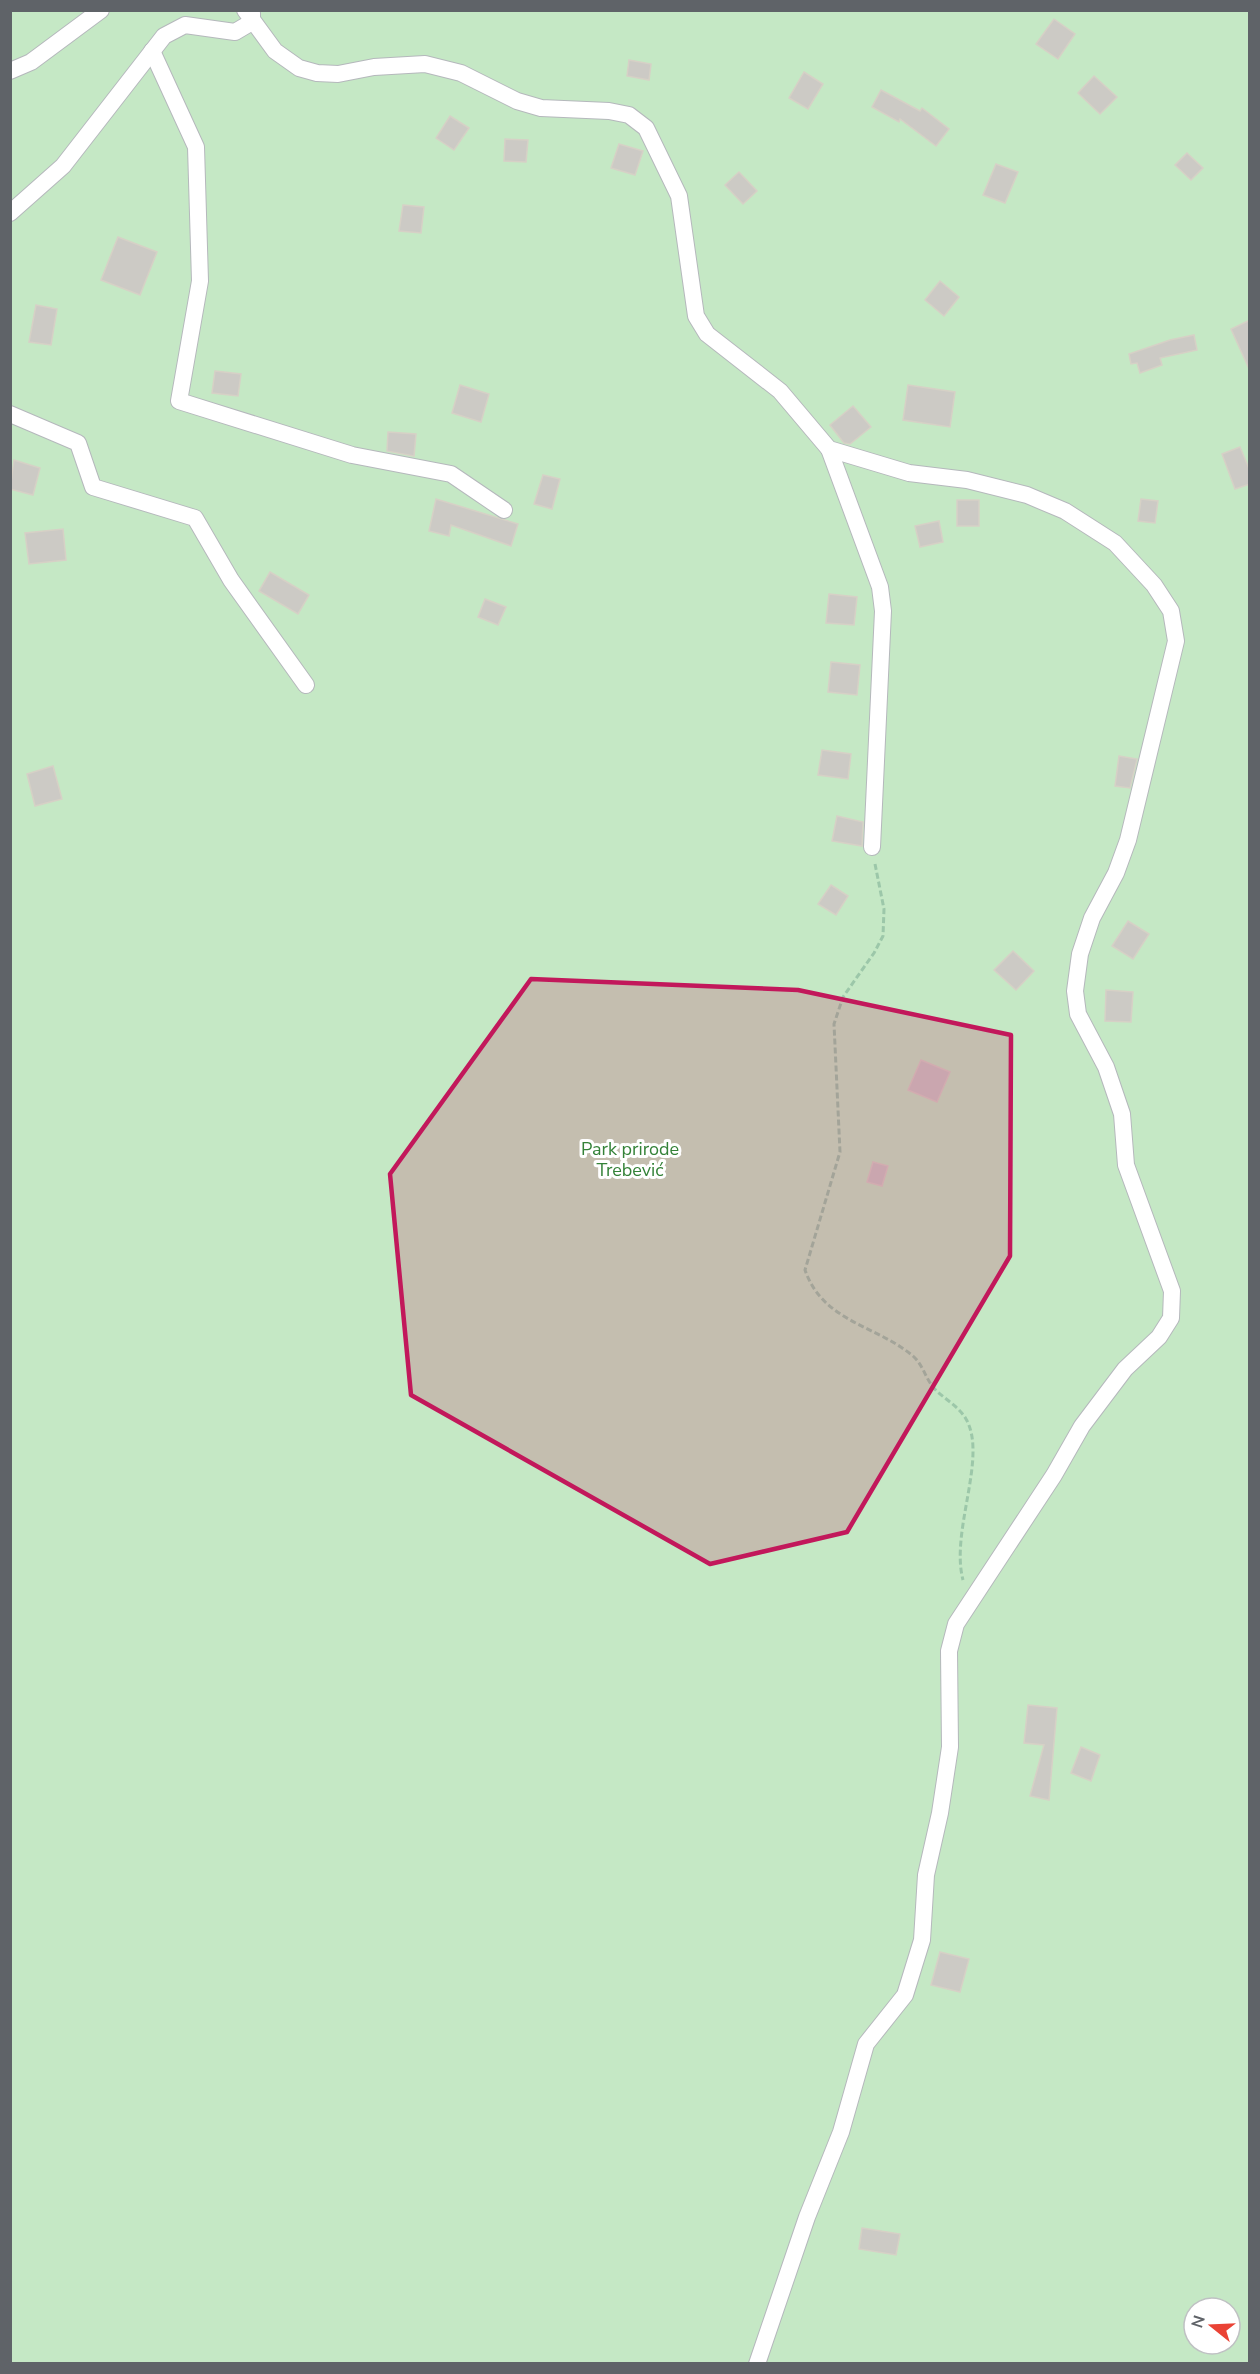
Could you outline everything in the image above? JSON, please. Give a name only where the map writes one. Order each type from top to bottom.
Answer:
[{"type":"street","points":[[10,71],[30,62],[101,10]]},
{"type":"street","points":[[10,213],[63,166],[164,36],[185,25],[236,32],[250,14],[275,51],[299,68],[317,74],[338,74],[374,67],[425,64],[461,73],[517,101],[541,108],[609,111],[629,115],[646,128],[679,196],[696,316],[707,334],[780,391],[829,449],[880,587],[883,611],[872,847]]},
{"type":"street","points":[[152,51],[196,147],[200,281],[179,401],[352,455],[451,474],[504,510]]},
{"type":"street","points":[[10,414],[78,443],[93,487],[195,518],[231,580],[306,685]]},
{"type":"street","points":[[757,2364],[807,2217],[841,2132],[866,2044],[905,1995],[922,1940],[926,1875],[940,1813],[950,1748],[950,1651],[956,1624],[970,1599],[1054,1475],[1082,1426],[1125,1369],[1159,1337],[1171,1318],[1172,1291],[1126,1165],[1122,1114],[1106,1067],[1078,1014],[1075,991],[1080,954],[1092,918],[1116,873],[1128,840],[1176,641],[1171,611],[1155,585],[1115,543],[1065,511],[1027,495],[977,482],[909,473],[829,449]]},
{"type":"path","points":[[872,847],[884,909],[883,936],[843,997],[834,1024],[840,1152],[805,1270],[811,1287],[836,1313],[912,1356],[933,1387],[965,1417],[974,1437],[959,1554],[962,1578],[970,1599]]},
{"type":"highlighted area","points":[[531,979],[798,990],[1011,1035],[1010,1256],[847,1532],[710,1564],[411,1395],[390,1174]]},
{"type":"green space","name":"Park prirode Trebević","points":[[10,11],[1249,11],[1249,2363],[11,2363]]},
{"type":"building","points":[[1054,19],[1075,34],[1058,59],[1036,44]]},
{"type":"building","points":[[629,60],[651,64],[649,80],[627,76]]},
{"type":"building","points":[[804,72],[823,84],[808,109],[789,98]]},
{"type":"building","points":[[1094,76],[1117,97],[1100,114],[1078,93]]},
{"type":"building","points":[[881,90],[920,111],[922,108],[949,129],[936,146],[900,119],[899,122],[872,107]]},
{"type":"building","points":[[450,116],[469,128],[454,150],[436,138]]},
{"type":"building","points":[[505,139],[528,140],[526,162],[504,161]]},
{"type":"building","points":[[619,144],[643,151],[635,175],[611,168]]},
{"type":"building","points":[[1187,153],[1203,168],[1191,180],[1175,165]]},
{"type":"building","points":[[996,164],[1018,172],[1005,203],[983,195]]},
{"type":"building","points":[[739,172],[757,191],[743,204],[725,185]]},
{"type":"building","points":[[403,205],[424,207],[421,233],[399,231]]},
{"type":"building","points":[[118,237],[157,252],[140,295],[101,280]]},
{"type":"building","points":[[940,281],[959,297],[944,316],[925,300]]},
{"type":"building","points":[[36,305],[57,309],[51,345],[29,342]]},
{"type":"building","points":[[1250,320],[1250,371],[1231,329]]},
{"type":"building","points":[[1194,335],[1197,350],[1160,358],[1162,365],[1140,373],[1137,363],[1131,364],[1129,354],[1170,340]]},
{"type":"building","points":[[215,371],[241,374],[238,396],[212,393]]},
{"type":"building","points":[[460,385],[489,394],[481,422],[452,413]]},
{"type":"building","points":[[908,385],[955,392],[950,427],[903,420]]},
{"type":"building","points":[[853,406],[871,427],[850,444],[844,443],[830,425]]},
{"type":"building","points":[[388,432],[416,434],[414,456],[387,451]]},
{"type":"building","points":[[1240,447],[1250,471],[1250,484],[1235,489],[1222,454]]},
{"type":"building","points":[[14,460],[40,468],[33,495],[10,489]]},
{"type":"building","points":[[543,475],[560,479],[552,509],[534,504]]},
{"type":"building","points":[[436,499],[518,524],[511,546],[451,525],[449,536],[429,531]]},
{"type":"building","points":[[1141,499],[1158,501],[1155,523],[1138,521]]},
{"type":"building","points":[[957,500],[979,500],[979,526],[957,526]]},
{"type":"building","points":[[939,521],[943,542],[920,547],[915,526]]},
{"type":"building","points":[[63,529],[66,560],[29,564],[25,533]]},
{"type":"building","points":[[270,572],[309,595],[298,614],[259,591]]},
{"type":"building","points":[[829,594],[857,597],[854,625],[826,623]]},
{"type":"building","points":[[485,599],[506,607],[498,625],[478,617]]},
{"type":"building","points":[[831,662],[860,665],[857,695],[828,692]]},
{"type":"building","points":[[822,750],[851,754],[848,779],[818,775]]},
{"type":"building","points":[[1119,756],[1137,759],[1130,788],[1115,786]]},
{"type":"building","points":[[53,766],[62,799],[35,806],[27,774]]},
{"type":"building","points":[[837,816],[863,822],[862,846],[832,841]]},
{"type":"building","points":[[831,885],[848,896],[836,915],[818,904]]},
{"type":"building","points":[[1128,921],[1149,934],[1133,959],[1112,946]]},
{"type":"building","points":[[1013,951],[1034,971],[1016,990],[994,970]]},
{"type":"building","points":[[1106,990],[1133,992],[1131,1022],[1105,1021]]},
{"type":"building","points":[[921,1060],[950,1072],[937,1102],[908,1090]]},
{"type":"building","points":[[873,1162],[888,1166],[882,1186],[867,1182]]},
{"type":"building","points":[[1028,1705],[1057,1708],[1049,1800],[1030,1796],[1044,1745],[1024,1743]]},
{"type":"building","points":[[1081,1747],[1100,1755],[1091,1781],[1071,1773]]},
{"type":"building","points":[[940,1952],[969,1959],[960,1992],[931,1985]]},
{"type":"building","points":[[862,2228],[900,2234],[896,2255],[859,2249]]}]
